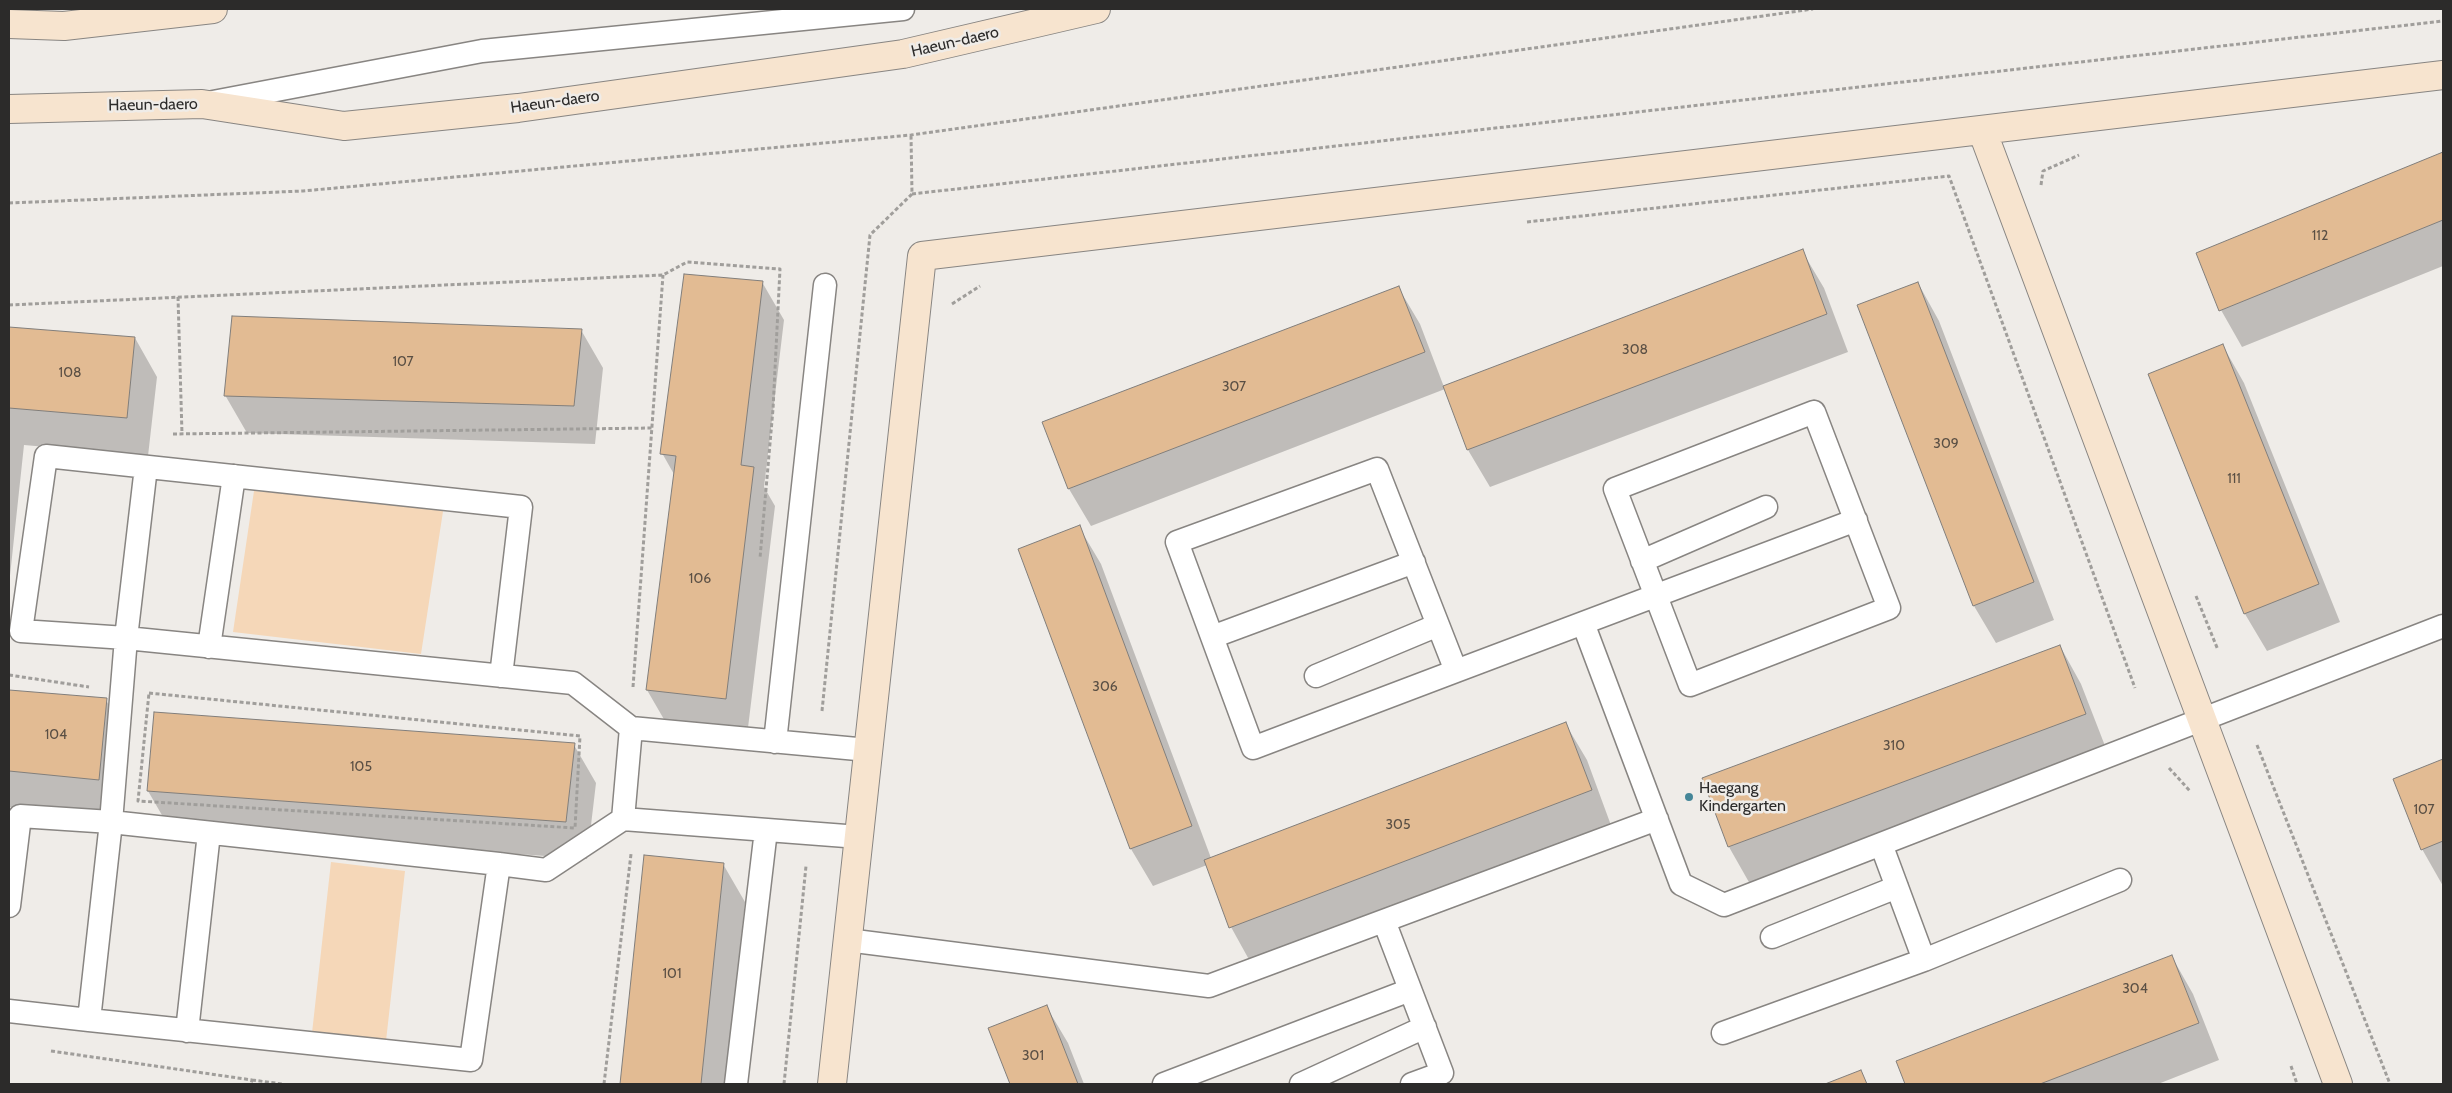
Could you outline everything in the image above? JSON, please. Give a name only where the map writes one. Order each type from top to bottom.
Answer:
[{"type":"street","points":[[9,24],[64,26],[212,9]]},
{"type":"street","name":"Haeun-daero","points":[[9,109],[202,104],[344,126],[499,110],[903,54],[1096,9]]},
{"type":"street","points":[[832,1084],[922,256],[2443,75]]},
{"type":"street","points":[[1982,130],[2338,1084]]},
{"type":"lane","points":[[202,104],[482,51],[902,9]]},
{"type":"lane","points":[[775,742],[825,285]]},
{"type":"lane","points":[[1814,412],[1856,520],[1889,608],[1690,685],[1615,488],[1814,412]]},
{"type":"lane","points":[[501,676],[521,507],[46,456],[21,631],[126,638],[209,647],[501,676],[573,683],[631,728],[868,750]]},
{"type":"lane","points":[[89,1020],[111,822],[126,638],[146,467]]},
{"type":"lane","points":[[1456,671],[1377,469],[1177,542],[1253,748],[1856,520]]},
{"type":"lane","points":[[209,647],[234,476]]},
{"type":"lane","points":[[1642,561],[1766,507]]},
{"type":"lane","points":[[1212,637],[1414,562]]},
{"type":"lane","points":[[1583,623],[1682,884],[1724,905],[2443,626]]},
{"type":"lane","points":[[1316,676],[1438,625]]},
{"type":"lane","points":[[623,819],[631,728]]},
{"type":"lane","points":[[9,906],[20,816],[111,822],[546,870],[623,819],[858,837]]},
{"type":"lane","points":[[847,940],[1209,986],[1657,819]]},
{"type":"lane","points":[[736,1084],[766,830]]},
{"type":"lane","points":[[187,1031],[209,833]]},
{"type":"lane","points":[[1881,844],[1924,960]]},
{"type":"lane","points":[[9,1011],[471,1060],[499,864]]},
{"type":"lane","points":[[1723,1033],[1924,960],[2120,880]]},
{"type":"lane","points":[[1772,937],[1897,887]]},
{"type":"lane","points":[[1384,921],[1442,1073],[1412,1084]]},
{"type":"lane","points":[[1164,1084],[1410,990]]},
{"type":"lane","points":[[1301,1084],[1424,1027]]},
{"type":"path","points":[[9,203],[302,191],[911,135],[1813,9]]},
{"type":"path","points":[[822,711],[870,235],[912,194],[2443,21]]},
{"type":"path","points":[[911,135],[912,194]]},
{"type":"path","points":[[1523,222],[1949,176],[2135,688]]},
{"type":"path","points":[[9,305],[663,275],[687,262],[780,269],[773,409],[759,568]]},
{"type":"path","points":[[632,694],[663,275]]},
{"type":"path","points":[[950,304],[987,281]]},
{"type":"path","points":[[178,297],[182,434]]},
{"type":"path","points":[[172,434],[652,428]]},
{"type":"path","points":[[9,674],[95,688]]},
{"type":"path","points":[[148,693],[580,736],[575,828],[138,801],[148,693]]},
{"type":"path","points":[[2257,744],[2390,1084]]},
{"type":"path","points":[[2165,764],[2194,795]]},
{"type":"path","points":[[604,1084],[632,847]]},
{"type":"path","points":[[784,1084],[806,866]]},
{"type":"path","points":[[48,1051],[251,1082],[282,1084]]},
{"type":"shaded area","points":[[254,491],[444,505],[421,654],[233,632]]},
{"type":"shaded area","points":[[331,862],[405,871],[386,1041],[312,1033]]},
{"type":"building","points":[[2443,152],[2443,220],[2219,311],[2196,253]]},
{"type":"building","points":[[1803,249],[1827,314],[1467,450],[1443,386]]},
{"type":"building","points":[[684,274],[763,281],[741,465],[754,467],[726,699],[646,690],[676,456],[660,454]]},
{"type":"building","points":[[1918,282],[2034,582],[1973,606],[1857,305]]},
{"type":"building","points":[[1399,286],[1425,352],[1068,489],[1042,422]]},
{"type":"building","points":[[232,316],[582,329],[574,406],[224,396]]},
{"type":"building","points":[[9,327],[135,337],[127,418],[9,408]]},
{"type":"building","points":[[2223,344],[2319,584],[2244,614],[2148,374]]},
{"type":"building","points":[[1080,525],[1192,826],[1130,849],[1018,549]]},
{"type":"building","points":[[2060,645],[2086,714],[1728,847],[1702,778]]},
{"type":"building","points":[[9,690],[107,698],[99,780],[9,771]]},
{"type":"building","points":[[154,712],[575,743],[566,822],[147,791]]},
{"type":"building","points":[[1566,722],[1592,790],[1229,928],[1204,860]]},
{"type":"building","points":[[2443,759],[2443,841],[2421,850],[2393,779]]},
{"type":"building","points":[[644,855],[724,863],[701,1084],[620,1084]]},
{"type":"building","points":[[2172,955],[2199,1023],[2040,1084],[1905,1084],[1896,1061]]},
{"type":"building","points":[[1047,1005],[1078,1084],[1010,1084],[988,1028]]},
{"type":"building","points":[[1861,1070],[1867,1084],[1825,1084]]},
{"type":"place","name":"Haegang Kindergarten","points":[[1689,797]]}]
